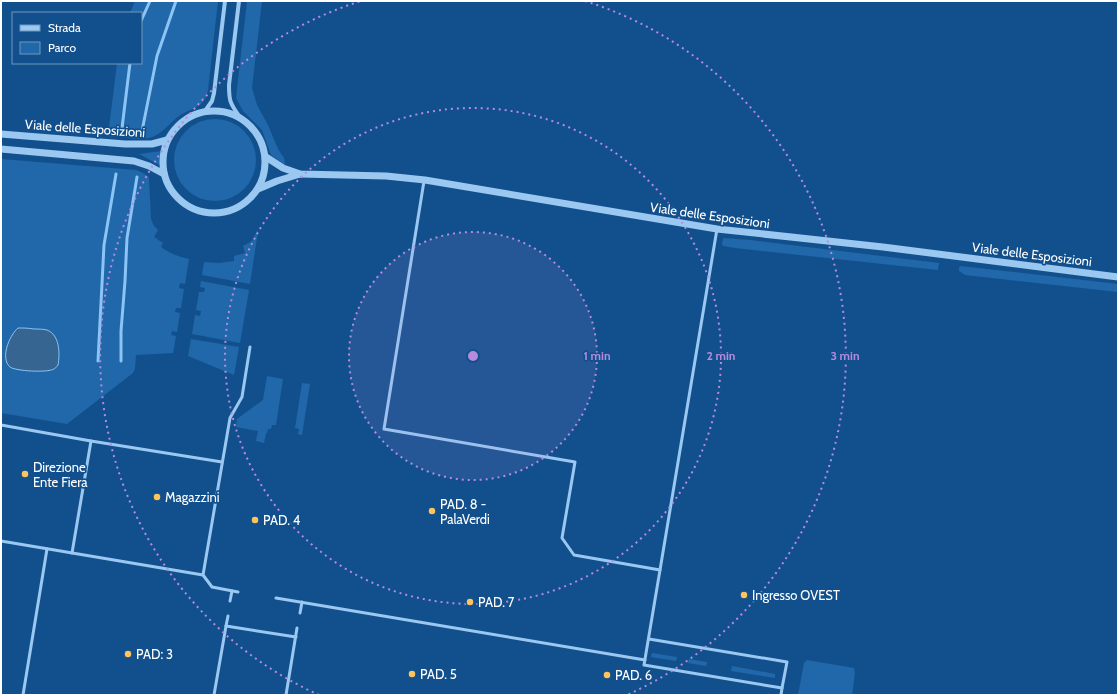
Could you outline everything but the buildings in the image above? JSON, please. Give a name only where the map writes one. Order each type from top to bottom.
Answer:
[{"type":"street","points":[[205,111],[212,101],[214,93],[225,1]]},
{"type":"street","points":[[239,1],[229,95],[230,104],[239,116]]},
{"type":"street","name":"Viale delle Esposizioni","points":[[205,111],[223,111],[239,116],[252,127],[262,142],[266,157],[264,174],[258,189],[248,200],[236,208],[222,212],[208,213],[190,207],[175,196],[168,185],[164,174],[162,159],[167,140],[175,127],[196,113],[205,111]]},
{"type":"street","name":"Viale delle Esposizioni","points":[[1,134],[125,144],[152,144],[167,140]]},
{"type":"street","points":[[1,149],[134,161],[149,166],[164,174]]},
{"type":"street","name":"Viale delle Esposizioni","points":[[266,157],[283,168],[300,174],[386,176],[424,180],[717,229],[883,247],[1118,277]]},
{"type":"street","name":"Viale delle Esposizioni","points":[[258,189],[300,174]]},
{"type":"lane","points":[[424,180],[384,429],[575,462],[562,538],[574,555],[660,570]]},
{"type":"lane","points":[[717,229],[644,665],[782,688]]},
{"type":"lane","points":[[203,575],[230,418],[242,397],[250,347]]},
{"type":"lane","points":[[1,425],[222,462]]},
{"type":"lane","points":[[72,553],[92,441]]},
{"type":"lane","points":[[1,541],[203,575],[212,587],[238,592]]},
{"type":"lane","points":[[23,695],[47,549]]},
{"type":"lane","points":[[230,600],[232,591]]},
{"type":"lane","points":[[276,598],[645,660]]},
{"type":"lane","points":[[300,613],[302,602]]},
{"type":"lane","points":[[214,695],[228,616]]},
{"type":"lane","points":[[226,626],[296,638]]},
{"type":"lane","points":[[286,695],[297,628]]},
{"type":"lane","points":[[649,639],[787,662],[781,695]]},
{"type":"green space","points":[[135,1],[218,1],[208,90],[205,99],[199,106],[175,119],[162,132],[144,139],[108,136],[117,64],[142,64],[142,12],[130,12]]},
{"type":"green space","points":[[247,1],[262,1],[252,88],[257,105],[268,125],[278,149],[284,158],[285,165],[271,155],[262,130],[243,111],[236,98]]},
{"type":"green space","points":[[215,119],[231,122],[244,131],[253,144],[256,160],[253,176],[244,189],[231,198],[215,201],[199,198],[186,189],[177,176],[174,160],[177,144],[186,131],[199,122]]},
{"type":"green space","points":[[162,151],[161,166],[139,154]]},
{"type":"green space","points":[[1,159],[136,170],[141,172],[148,176],[149,179],[151,219],[154,226],[158,230],[154,237],[163,243],[161,247],[164,249],[189,259],[185,284],[180,283],[179,288],[184,289],[181,308],[176,308],[175,312],[180,313],[177,332],[172,331],[171,335],[176,336],[173,353],[136,355],[135,369],[133,373],[67,424],[1,413]]},
{"type":"green space","points":[[257,231],[250,284],[202,275],[204,262],[219,263],[234,261],[234,256],[245,253],[243,246],[252,241]]},
{"type":"green space","points":[[724,238],[939,263],[938,270],[735,248],[723,246],[722,244]]},
{"type":"green space","points":[[961,266],[1118,284],[1118,292],[965,275],[959,271],[959,267]]},
{"type":"green space","points":[[201,281],[249,290],[240,343],[192,334],[195,315],[200,316],[201,311],[196,310],[199,292],[204,292],[205,288],[200,287]]},
{"type":"green space","points":[[191,339],[239,347],[234,375],[188,356]]},
{"type":"green space","points":[[267,376],[283,379],[276,425],[272,425],[271,429],[268,429],[264,443],[256,441],[258,431],[236,427],[237,419],[263,400]]},
{"type":"green space","points":[[302,383],[310,384],[302,435],[298,434],[299,429],[295,428]]},
{"type":"green space","points":[[652,653],[677,657],[676,661],[651,657]]},
{"type":"green space","points":[[689,659],[707,662],[706,666],[688,663]]},
{"type":"green space","points":[[807,660],[854,668],[855,673],[852,695],[798,695],[804,663]]},
{"type":"green space","points":[[732,666],[775,674],[775,678],[731,671]]},
{"type":"shaded area","points":[[18,328],[44,329],[51,332],[57,340],[59,350],[59,361],[57,367],[50,370],[38,371],[18,370],[10,367],[6,358],[7,347],[9,341]]},
{"type":"waterway","points":[[142,19],[150,1]]},
{"type":"waterway","points":[[142,131],[157,56],[176,1]]},
{"type":"waterway","points":[[122,128],[130,64]]},
{"type":"waterway","points":[[98,361],[104,245],[116,174]]},
{"type":"waterway","points":[[121,361],[121,331],[127,238],[137,177]]},
{"type":"place","name":"Direzione Ente Fiera","points":[[25,474]]},
{"type":"place","name":"Magazzini","points":[[157,497]]},
{"type":"place","name":"PAD. 8 - PalaVerdi","points":[[432,511]]},
{"type":"place","name":"PAD. 4","points":[[255,520]]},
{"type":"place","name":"Ingresso OVEST","points":[[744,595]]},
{"type":"place","name":"PAD. 7","points":[[470,602]]},
{"type":"place","name":"PAD: 3","points":[[128,654]]},
{"type":"place","name":"PAD. 5","points":[[412,674]]},
{"type":"place","name":"PAD. 6","points":[[607,675]]}]
